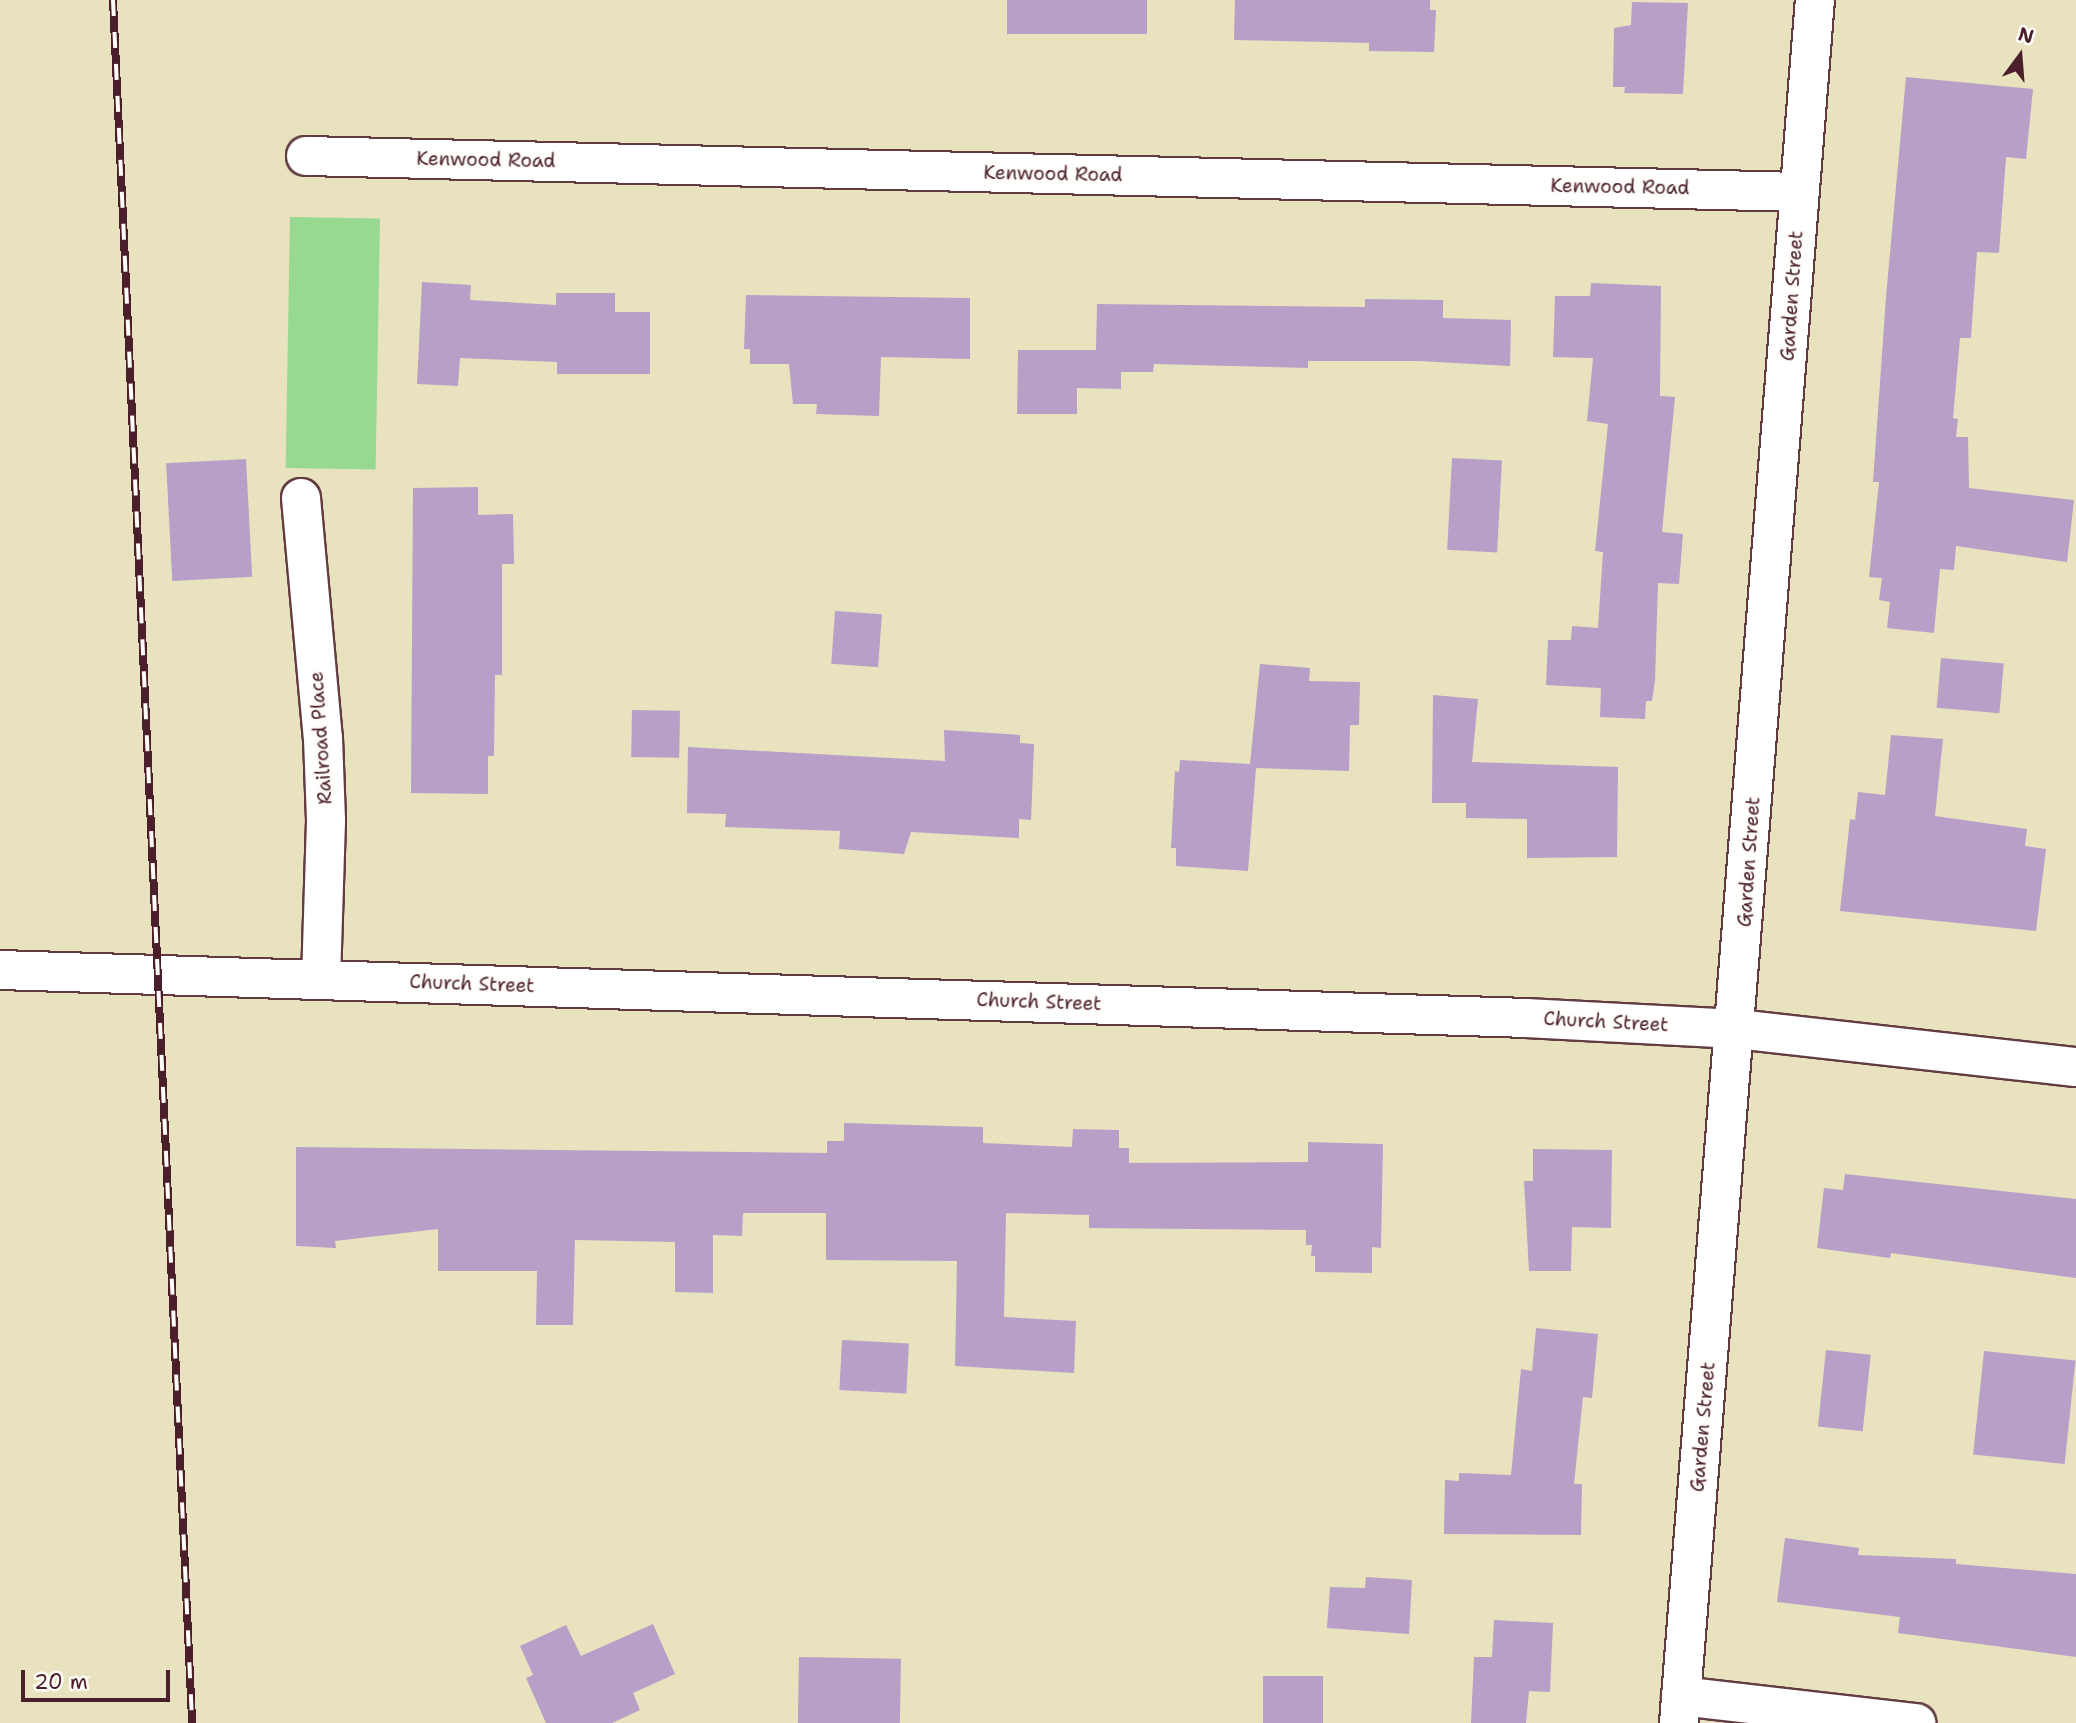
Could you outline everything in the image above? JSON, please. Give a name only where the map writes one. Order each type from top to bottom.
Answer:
[{"type":"street","name":"Garden Street","points":[[1680,1710],[1737,1029],[1815,0]]},
{"type":"street","name":"Kenwood Road","points":[[306,156],[1800,192]]},
{"type":"street","name":"Railroad Place","points":[[301,498],[324,766],[321,979]]},
{"type":"street","name":"Church Street","points":[[0,970],[1526,1018],[1737,1029],[2076,1067]]},
{"type":"street","points":[[1680,1710],[1916,1723]]},
{"type":"green space","points":[[290,217],[380,219],[376,470],[286,468]]},
{"type":"building","points":[[1007,0],[1147,0],[1147,34],[1007,34]]},
{"type":"building","points":[[1235,0],[1430,0],[1430,10],[1436,10],[1434,52],[1369,51],[1369,43],[1234,40]]},
{"type":"building","points":[[1632,2],[1688,3],[1683,94],[1624,93],[1625,87],[1613,87],[1614,28],[1631,25]]},
{"type":"building","points":[[1906,77],[2033,89],[2026,159],[2006,157],[1999,253],[1977,252],[1971,338],[1960,338],[1953,418],[1958,419],[1956,437],[1968,437],[1969,488],[2074,500],[2067,562],[1956,546],[1954,570],[1940,569],[1934,633],[1887,628],[1890,602],[1879,600],[1882,578],[1869,577],[1879,482],[1873,482],[1886,297]]},
{"type":"building","points":[[422,282],[471,285],[470,300],[556,305],[556,293],[615,293],[615,312],[650,312],[650,374],[557,374],[557,362],[460,358],[458,386],[417,384]]},
{"type":"building","points":[[1591,283],[1661,286],[1660,396],[1675,397],[1662,532],[1683,534],[1679,584],[1658,583],[1655,681],[1652,701],[1646,701],[1645,719],[1600,717],[1601,688],[1546,685],[1548,640],[1571,640],[1572,626],[1598,628],[1603,552],[1595,551],[1608,424],[1587,421],[1593,358],[1553,357],[1555,296],[1590,296]]},
{"type":"building","points":[[746,295],[970,298],[970,359],[881,357],[879,416],[816,414],[817,404],[793,404],[789,364],[750,364],[750,349],[744,349]]},
{"type":"building","points":[[1365,299],[1443,300],[1443,318],[1511,320],[1510,366],[1419,361],[1308,361],[1308,368],[1154,364],[1153,372],[1121,372],[1121,389],[1077,388],[1077,414],[1017,414],[1018,350],[1096,350],[1097,304],[1365,307]]},
{"type":"building","points":[[1452,458],[1502,461],[1497,552],[1447,550]]},
{"type":"building","points":[[246,459],[252,577],[172,581],[166,463]]},
{"type":"building","points":[[478,487],[478,515],[513,514],[514,564],[502,564],[502,675],[495,675],[494,756],[488,756],[488,794],[411,793],[413,488]]},
{"type":"building","points":[[835,611],[882,614],[878,667],[831,664]]},
{"type":"building","points":[[1941,658],[2004,663],[1999,713],[1937,708]]},
{"type":"building","points":[[1260,664],[1310,668],[1309,681],[1360,682],[1359,725],[1350,725],[1349,771],[1256,768],[1248,871],[1176,866],[1176,848],[1171,848],[1175,771],[1179,772],[1180,760],[1250,764]]},
{"type":"building","points":[[1433,695],[1478,699],[1472,762],[1618,767],[1617,857],[1527,858],[1527,819],[1466,818],[1466,803],[1432,803]]},
{"type":"building","points":[[632,710],[680,711],[679,758],[631,757]]},
{"type":"building","points":[[944,730],[1020,735],[1020,743],[1034,744],[1031,820],[1019,819],[1019,838],[911,832],[904,854],[839,849],[840,831],[725,827],[726,814],[687,813],[688,747],[945,761]]},
{"type":"building","points":[[1891,735],[1943,739],[1935,816],[2027,829],[2025,846],[2046,849],[2036,931],[1840,911],[1850,819],[1855,820],[1858,792],[1885,795]]},
{"type":"building","points":[[844,1123],[983,1127],[983,1143],[1072,1147],[1073,1129],[1119,1130],[1119,1148],[1129,1148],[1129,1163],[1308,1162],[1308,1142],[1383,1144],[1381,1248],[1372,1247],[1372,1273],[1315,1272],[1315,1256],[1311,1256],[1312,1245],[1306,1245],[1306,1230],[1089,1228],[1089,1215],[1006,1213],[1004,1317],[1076,1321],[1074,1373],[955,1366],[957,1261],[826,1260],[826,1213],[743,1213],[742,1236],[713,1235],[713,1293],[675,1292],[675,1242],[575,1240],[573,1325],[536,1325],[537,1271],[438,1271],[438,1229],[335,1241],[336,1248],[296,1246],[296,1147],[827,1153],[827,1141],[844,1141]]},
{"type":"building","points":[[1533,1149],[1612,1150],[1611,1228],[1572,1227],[1571,1271],[1529,1271],[1524,1181],[1533,1181]]},
{"type":"building","points":[[1845,1174],[2076,1199],[2076,1278],[1891,1253],[1890,1258],[1817,1248],[1824,1188],[1843,1190]]},
{"type":"building","points":[[1536,1328],[1598,1334],[1592,1398],[1583,1397],[1574,1484],[1582,1484],[1581,1535],[1444,1534],[1445,1480],[1459,1481],[1459,1473],[1511,1475],[1521,1369],[1532,1371]]},
{"type":"building","points":[[842,1340],[909,1344],[906,1393],[839,1390]]},
{"type":"building","points":[[1826,1350],[1871,1355],[1863,1431],[1818,1427]]},
{"type":"building","points":[[1984,1351],[2075,1361],[2065,1464],[1973,1454]]},
{"type":"building","points":[[1785,1538],[1859,1548],[1858,1555],[1956,1559],[1956,1564],[2076,1574],[2076,1657],[1898,1633],[1900,1617],[1777,1602]]},
{"type":"building","points":[[1366,1577],[1412,1580],[1409,1634],[1327,1628],[1330,1587],[1365,1588]]},
{"type":"building","points":[[1494,1620],[1553,1623],[1550,1692],[1529,1691],[1526,1723],[1471,1723],[1474,1657],[1492,1657]]},
{"type":"building","points":[[653,1624],[675,1674],[633,1693],[640,1710],[612,1723],[546,1723],[526,1678],[533,1675],[520,1646],[566,1625],[581,1656]]},
{"type":"building","points":[[799,1657],[901,1659],[900,1723],[798,1723]]},
{"type":"building","points":[[1263,1676],[1323,1676],[1323,1723],[1263,1723]]},
{"type":"railway","points":[[113,0],[192,1723]]}]
